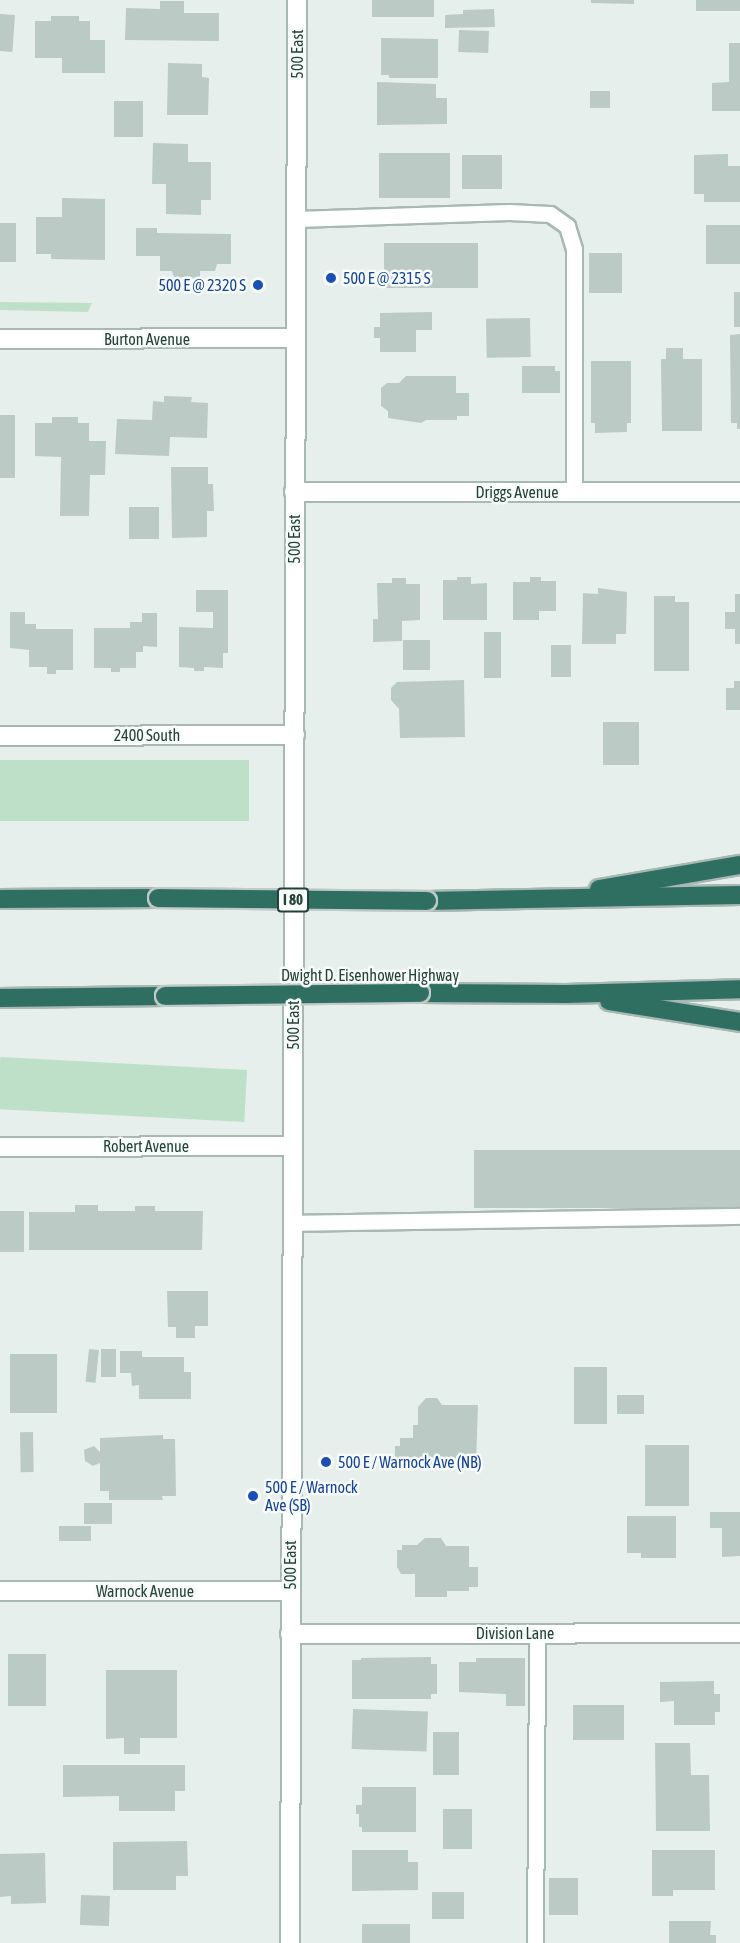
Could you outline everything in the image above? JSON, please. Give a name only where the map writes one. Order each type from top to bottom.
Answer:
[{"type":"highway","points":[[538,900],[740,865]]},
{"type":"highway","name":"I 80","points":[[0,899],[427,901],[740,895]]},
{"type":"highway","name":"Dwight D. Eisenhower Highway","points":[[0,998],[420,993],[566,994],[740,989]]},
{"type":"highway","points":[[566,994],[740,1022]]},
{"type":"street","name":"500 East","points":[[290,1943],[297,0]]},
{"type":"street","name":"Burton Avenue","points":[[0,339],[294,338]]},
{"type":"street","name":"Driggs Avenue","points":[[294,492],[740,492]]},
{"type":"street","name":"2400 South","points":[[0,736],[295,735]]},
{"type":"street","name":"Robert Avenue","points":[[0,1147],[292,1146]]},
{"type":"street","name":"Warnock Avenue","points":[[0,1591],[290,1591]]},
{"type":"street","name":"Division Lane","points":[[290,1634],[740,1633]]},
{"type":"lane","points":[[296,219],[509,212],[550,214],[567,225],[574,249],[574,492]]},
{"type":"lane","points":[[292,1223],[740,1216]]},
{"type":"lane","points":[[535,1943],[537,1633]]},
{"type":"green space","points":[[0,302],[92,303],[88,312],[0,310]]},
{"type":"green space","points":[[0,760],[249,760],[249,821],[0,821]]},
{"type":"green space","points":[[0,1057],[247,1070],[244,1122],[0,1109]]},
{"type":"building","points":[[372,0],[434,0],[434,17],[372,17]]},
{"type":"building","points":[[591,0],[634,0],[634,4],[591,3]]},
{"type":"building","points":[[696,0],[740,0],[740,11],[696,11]]},
{"type":"building","points":[[160,1],[184,1],[184,13],[219,13],[219,41],[125,40],[126,8],[160,9]]},
{"type":"building","points":[[494,9],[495,27],[445,28],[445,15],[463,14],[463,10]]},
{"type":"building","points":[[0,14],[15,15],[12,52],[0,51]]},
{"type":"building","points":[[51,16],[79,16],[79,21],[90,21],[90,40],[105,40],[105,73],[62,73],[62,58],[35,58],[35,21],[51,21]]},
{"type":"building","points":[[459,30],[489,31],[488,53],[458,52]]},
{"type":"building","points":[[381,38],[438,39],[438,78],[389,78],[389,75],[381,75]]},
{"type":"building","points":[[729,43],[740,43],[740,111],[712,111],[712,83],[729,82]]},
{"type":"building","points":[[168,63],[202,64],[202,77],[209,78],[208,115],[167,115]]},
{"type":"building","points":[[377,82],[436,84],[436,98],[447,98],[447,124],[377,125]]},
{"type":"building","points":[[590,91],[610,91],[610,108],[590,108]]},
{"type":"building","points":[[114,101],[143,101],[143,137],[114,137]]},
{"type":"building","points":[[153,143],[188,144],[188,162],[211,162],[211,200],[201,200],[201,215],[166,214],[166,184],[152,184]]},
{"type":"building","points":[[379,153],[450,153],[450,198],[379,198]]},
{"type":"building","points":[[728,154],[728,166],[740,166],[740,202],[704,202],[704,194],[694,194],[694,155]]},
{"type":"building","points":[[462,155],[502,155],[502,189],[462,189]]},
{"type":"building","points":[[62,198],[105,199],[105,260],[51,259],[51,254],[36,254],[36,217],[62,217]]},
{"type":"building","points":[[0,223],[16,223],[16,262],[0,262]]},
{"type":"building","points":[[706,225],[740,225],[740,264],[706,264]]},
{"type":"building","points":[[136,228],[157,228],[157,233],[231,234],[231,264],[217,264],[215,271],[200,271],[200,278],[174,277],[172,271],[160,271],[160,256],[136,256]]},
{"type":"building","points":[[384,243],[478,243],[478,288],[384,288]]},
{"type":"building","points":[[589,253],[622,253],[622,293],[589,293]]},
{"type":"building","points":[[734,292],[740,292],[740,327],[734,327]]},
{"type":"building","points":[[432,312],[432,330],[416,330],[416,352],[380,352],[380,338],[374,338],[374,327],[380,327],[380,313]]},
{"type":"building","points":[[530,318],[531,357],[487,358],[486,319]]},
{"type":"building","points":[[740,334],[740,429],[737,429],[737,423],[731,423],[730,335]]},
{"type":"building","points":[[666,348],[683,348],[683,359],[702,359],[702,431],[662,431],[661,359],[666,359]]},
{"type":"building","points":[[591,361],[631,361],[631,423],[627,423],[627,432],[595,433],[595,423],[591,423]]},
{"type":"building","points":[[522,366],[555,366],[555,371],[560,371],[560,393],[522,393]]},
{"type":"building","points":[[406,376],[456,376],[456,393],[469,393],[469,416],[457,416],[457,420],[426,420],[421,423],[388,418],[388,411],[381,406],[381,388],[387,383],[399,383]]},
{"type":"building","points":[[164,396],[192,397],[191,402],[208,403],[207,438],[170,437],[169,456],[115,454],[117,419],[152,420],[153,401],[164,402]]},
{"type":"building","points":[[0,415],[15,415],[15,478],[0,478]]},
{"type":"building","points":[[52,417],[78,417],[78,423],[89,423],[89,441],[106,441],[105,475],[90,475],[89,516],[60,516],[61,457],[35,456],[35,423],[52,423]]},
{"type":"building","points":[[171,467],[208,467],[208,484],[213,484],[214,511],[207,511],[207,537],[172,538]]},
{"type":"building","points":[[129,507],[159,507],[159,539],[129,539]]},
{"type":"building","points":[[457,577],[471,577],[471,584],[487,583],[487,620],[443,620],[443,580],[457,580]]},
{"type":"building","points":[[530,577],[541,577],[541,581],[556,581],[556,611],[539,611],[539,620],[513,620],[513,582],[530,582]]},
{"type":"building","points":[[392,578],[406,578],[406,584],[420,584],[420,620],[402,621],[402,641],[373,642],[373,619],[378,619],[377,583],[392,583]]},
{"type":"building","points":[[598,588],[627,592],[626,634],[616,634],[616,644],[582,644],[583,593],[598,594]]},
{"type":"building","points":[[196,590],[228,590],[228,653],[223,653],[223,668],[204,667],[204,671],[194,671],[194,668],[179,667],[179,627],[213,628],[213,612],[196,612]]},
{"type":"building","points":[[735,594],[740,594],[740,644],[735,644],[735,629],[725,629],[725,612],[735,612]]},
{"type":"building","points":[[654,596],[675,596],[675,602],[689,602],[689,671],[654,671]]},
{"type":"building","points":[[10,612],[25,612],[25,624],[36,624],[36,629],[73,629],[73,670],[56,670],[56,674],[47,674],[47,667],[29,667],[29,650],[10,648]]},
{"type":"building","points":[[142,613],[157,613],[157,647],[143,646],[143,652],[136,652],[136,668],[120,668],[120,672],[111,672],[111,668],[94,668],[94,628],[130,628],[130,622],[142,622]]},
{"type":"building","points":[[484,632],[501,632],[501,678],[484,678]]},
{"type":"building","points":[[403,640],[430,640],[430,670],[403,670]]},
{"type":"building","points":[[551,645],[571,645],[571,677],[551,677]]},
{"type":"building","points":[[464,680],[465,737],[400,738],[399,709],[391,700],[391,688],[397,682]]},
{"type":"building","points":[[734,681],[740,681],[740,710],[726,710],[726,688],[734,688]]},
{"type":"building","points":[[603,722],[639,722],[639,765],[603,765]]},
{"type":"building","points":[[474,1150],[740,1150],[740,1208],[474,1208]]},
{"type":"building","points":[[75,1205],[98,1205],[98,1211],[135,1211],[135,1206],[155,1206],[155,1211],[203,1211],[202,1250],[29,1250],[29,1212],[75,1212]]},
{"type":"building","points":[[0,1211],[24,1211],[24,1252],[0,1252]]},
{"type":"building","points":[[167,1291],[208,1291],[208,1326],[195,1326],[195,1338],[176,1338],[176,1327],[168,1327]]},
{"type":"building","points":[[89,1349],[99,1350],[95,1383],[86,1382]]},
{"type":"building","points":[[101,1349],[116,1349],[116,1377],[101,1377]]},
{"type":"building","points":[[120,1351],[142,1351],[142,1357],[184,1357],[184,1372],[191,1372],[191,1399],[139,1399],[139,1385],[132,1386],[131,1373],[120,1373]]},
{"type":"building","points":[[10,1354],[57,1354],[57,1413],[10,1413]]},
{"type":"building","points":[[574,1367],[607,1367],[607,1424],[574,1424]]},
{"type":"building","points":[[617,1395],[644,1395],[644,1414],[617,1414]]},
{"type":"building","points":[[426,1398],[437,1398],[442,1405],[478,1405],[476,1464],[447,1464],[447,1469],[426,1469],[426,1465],[395,1465],[395,1446],[400,1446],[400,1438],[413,1438],[413,1425],[418,1425],[418,1407]]},
{"type":"building","points":[[20,1432],[33,1432],[34,1472],[21,1472]]},
{"type":"building","points":[[163,1435],[163,1439],[175,1439],[176,1496],[162,1496],[163,1500],[109,1500],[109,1491],[100,1491],[100,1463],[93,1466],[85,1461],[84,1450],[94,1446],[100,1452],[100,1438]]},
{"type":"building","points":[[645,1445],[689,1445],[689,1506],[645,1506]]},
{"type":"building","points":[[84,1503],[112,1503],[112,1524],[84,1524]]},
{"type":"building","points":[[710,1512],[740,1512],[740,1556],[722,1557],[722,1528],[710,1528]]},
{"type":"building","points":[[627,1516],[676,1516],[676,1558],[641,1558],[641,1553],[627,1553]]},
{"type":"building","points":[[59,1526],[91,1526],[91,1541],[59,1541]]},
{"type":"building","points":[[425,1538],[441,1538],[446,1546],[469,1546],[469,1567],[478,1567],[478,1587],[469,1587],[469,1591],[447,1591],[447,1597],[415,1597],[415,1574],[401,1574],[397,1567],[397,1550],[402,1550],[402,1545],[417,1545]]},
{"type":"building","points":[[8,1654],[46,1654],[46,1706],[8,1706]]},
{"type":"building","points":[[431,1657],[431,1664],[437,1664],[437,1694],[431,1694],[431,1699],[352,1699],[352,1660]]},
{"type":"building","points":[[476,1658],[525,1658],[525,1706],[506,1706],[506,1694],[459,1692],[459,1662],[476,1662]]},
{"type":"building","points":[[106,1670],[177,1670],[177,1738],[140,1738],[140,1754],[124,1754],[124,1738],[106,1739]]},
{"type":"building","points":[[714,1681],[714,1694],[720,1694],[720,1712],[715,1712],[715,1725],[674,1725],[674,1701],[660,1702],[660,1682]]},
{"type":"building","points":[[573,1705],[624,1705],[624,1740],[573,1740]]},
{"type":"building","points":[[353,1709],[428,1712],[427,1752],[352,1749]]},
{"type":"building","points":[[433,1732],[459,1732],[459,1775],[433,1775]]},
{"type":"building","points":[[655,1743],[690,1743],[691,1775],[709,1775],[710,1831],[656,1831]]},
{"type":"building","points":[[63,1765],[185,1765],[185,1791],[175,1791],[175,1811],[119,1811],[119,1796],[63,1797]]},
{"type":"building","points":[[362,1787],[416,1787],[416,1832],[362,1832],[362,1827],[359,1827],[359,1814],[356,1814],[356,1805],[362,1805]]},
{"type":"building","points":[[443,1809],[472,1809],[472,1849],[443,1849]]},
{"type":"building","points":[[187,1841],[188,1876],[176,1876],[176,1890],[113,1890],[113,1842]]},
{"type":"building","points":[[352,1850],[408,1850],[408,1862],[418,1862],[418,1890],[352,1891]]},
{"type":"building","points":[[652,1850],[715,1850],[715,1890],[673,1890],[673,1896],[652,1896]]},
{"type":"building","points":[[45,1853],[46,1903],[11,1904],[11,1896],[0,1897],[0,1854]]},
{"type":"building","points":[[549,1878],[578,1878],[578,1915],[549,1915]]},
{"type":"building","points":[[432,1892],[464,1892],[464,1919],[432,1919]]},
{"type":"building","points":[[81,1895],[110,1896],[109,1926],[80,1925]]},
{"type":"building","points":[[669,1921],[711,1921],[710,1935],[716,1935],[716,1943],[669,1943]]},
{"type":"building","points":[[362,1924],[410,1924],[410,1943],[362,1943]]},
{"type":"place","name":"500 E @ 2315 S","points":[[331,278]]},
{"type":"place","name":"500 E @ 2320 S","points":[[258,285]]},
{"type":"place","name":"500 E / Warnock Ave (NB)","points":[[326,1462]]},
{"type":"place","name":"500 E / Warnock Ave (SB)","points":[[253,1496]]}]
